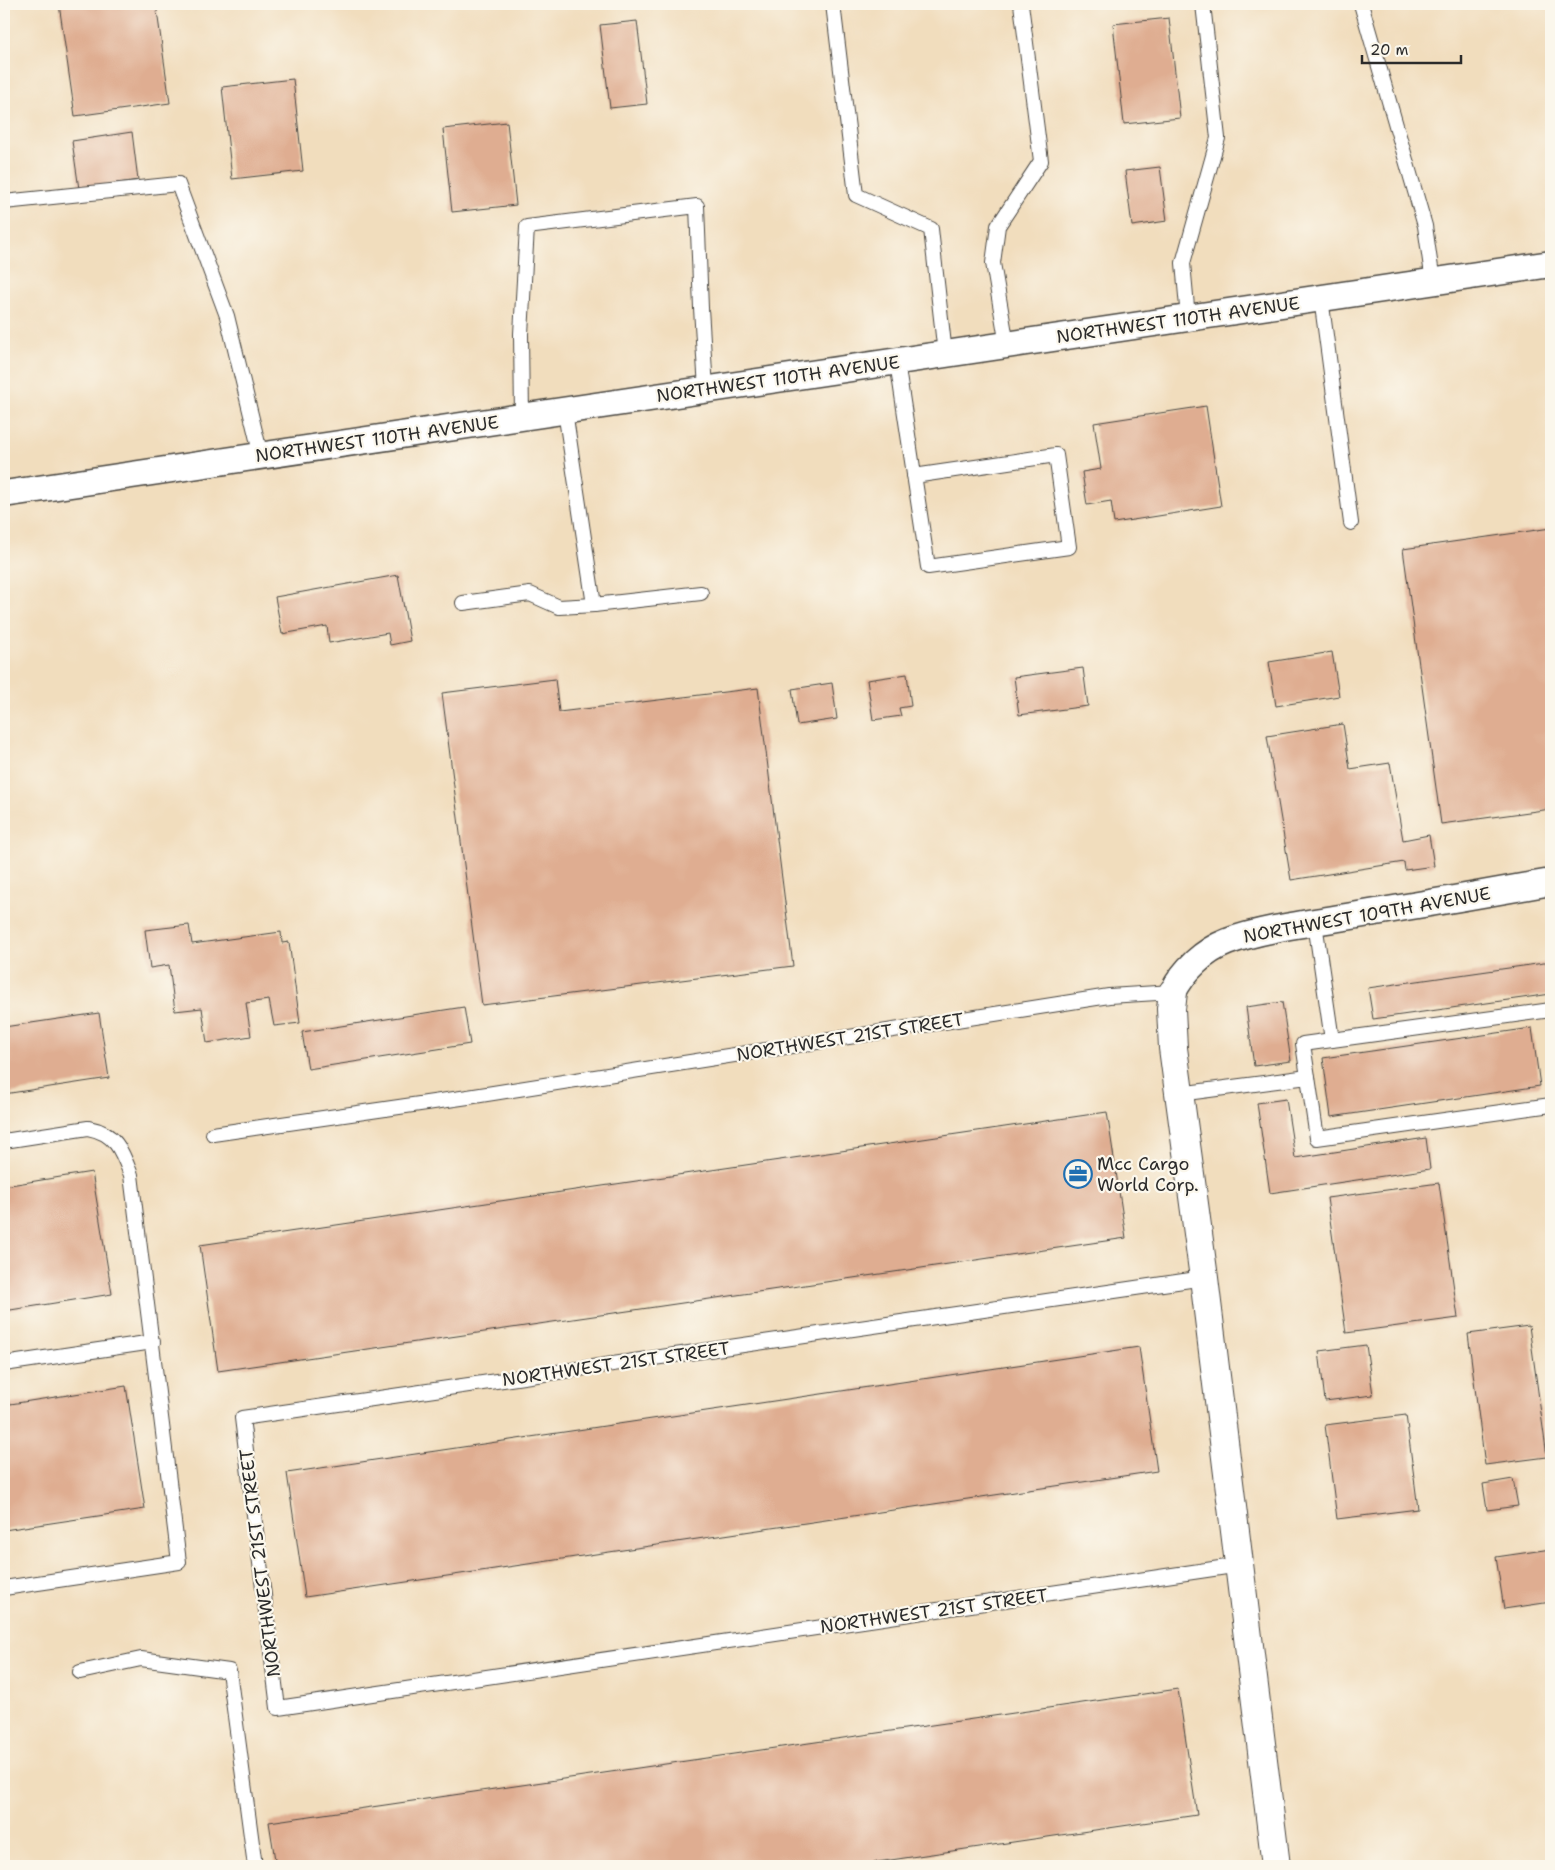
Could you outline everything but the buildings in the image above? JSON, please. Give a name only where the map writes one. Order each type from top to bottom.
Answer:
[{"type":"street","name":"NORTHWEST 110TH AVENUE","points":[[4,494],[1551,264]]},
{"type":"street","name":"NORTHWEST 109TH AVENUE","points":[[1173,992],[1194,964],[1212,949],[1245,936],[1315,922],[1551,882]]},
{"type":"street","points":[[1173,992],[1171,1030],[1204,1278],[1276,1866]]},
{"type":"lane","points":[[833,4],[856,194],[931,229],[945,354]]},
{"type":"lane","points":[[1007,345],[993,263],[998,226],[1040,161],[1021,4]]},
{"type":"lane","points":[[1188,318],[1183,263],[1218,138],[1203,4]]},
{"type":"lane","points":[[1361,4],[1425,226],[1433,282]]},
{"type":"lane","points":[[4,202],[178,184],[227,316],[261,456]]},
{"type":"lane","points":[[522,417],[521,334],[527,227],[697,206],[706,389]]},
{"type":"lane","points":[[1321,298],[1352,523]]},
{"type":"lane","points":[[897,362],[914,476],[928,567],[1068,546],[1056,455],[914,476]]},
{"type":"lane","points":[[565,411],[594,605]]},
{"type":"lane","points":[[463,603],[530,594],[559,607],[701,593]]},
{"type":"lane","points":[[1315,922],[1332,1040]]},
{"type":"lane","name":"NORTHWEST 21ST STREET","points":[[213,1134],[468,1097],[1109,996],[1173,992]]},
{"type":"lane","points":[[1551,1010],[1303,1044],[1317,1138],[1551,1105]]},
{"type":"lane","points":[[1179,1094],[1308,1077]]},
{"type":"lane","points":[[4,1141],[88,1128],[102,1131],[114,1140],[124,1155],[131,1175],[179,1562],[4,1588]]},
{"type":"lane","name":"NORTHWEST 21ST STREET","points":[[1204,1278],[242,1418],[278,1708],[1240,1565]]},
{"type":"lane","points":[[4,1364],[153,1342]]},
{"type":"lane","points":[[80,1672],[142,1659],[229,1671],[255,1866]]},
{"type":"place","name":"Mcc Cargo World Corp.","points":[[1078,1174]]}]
